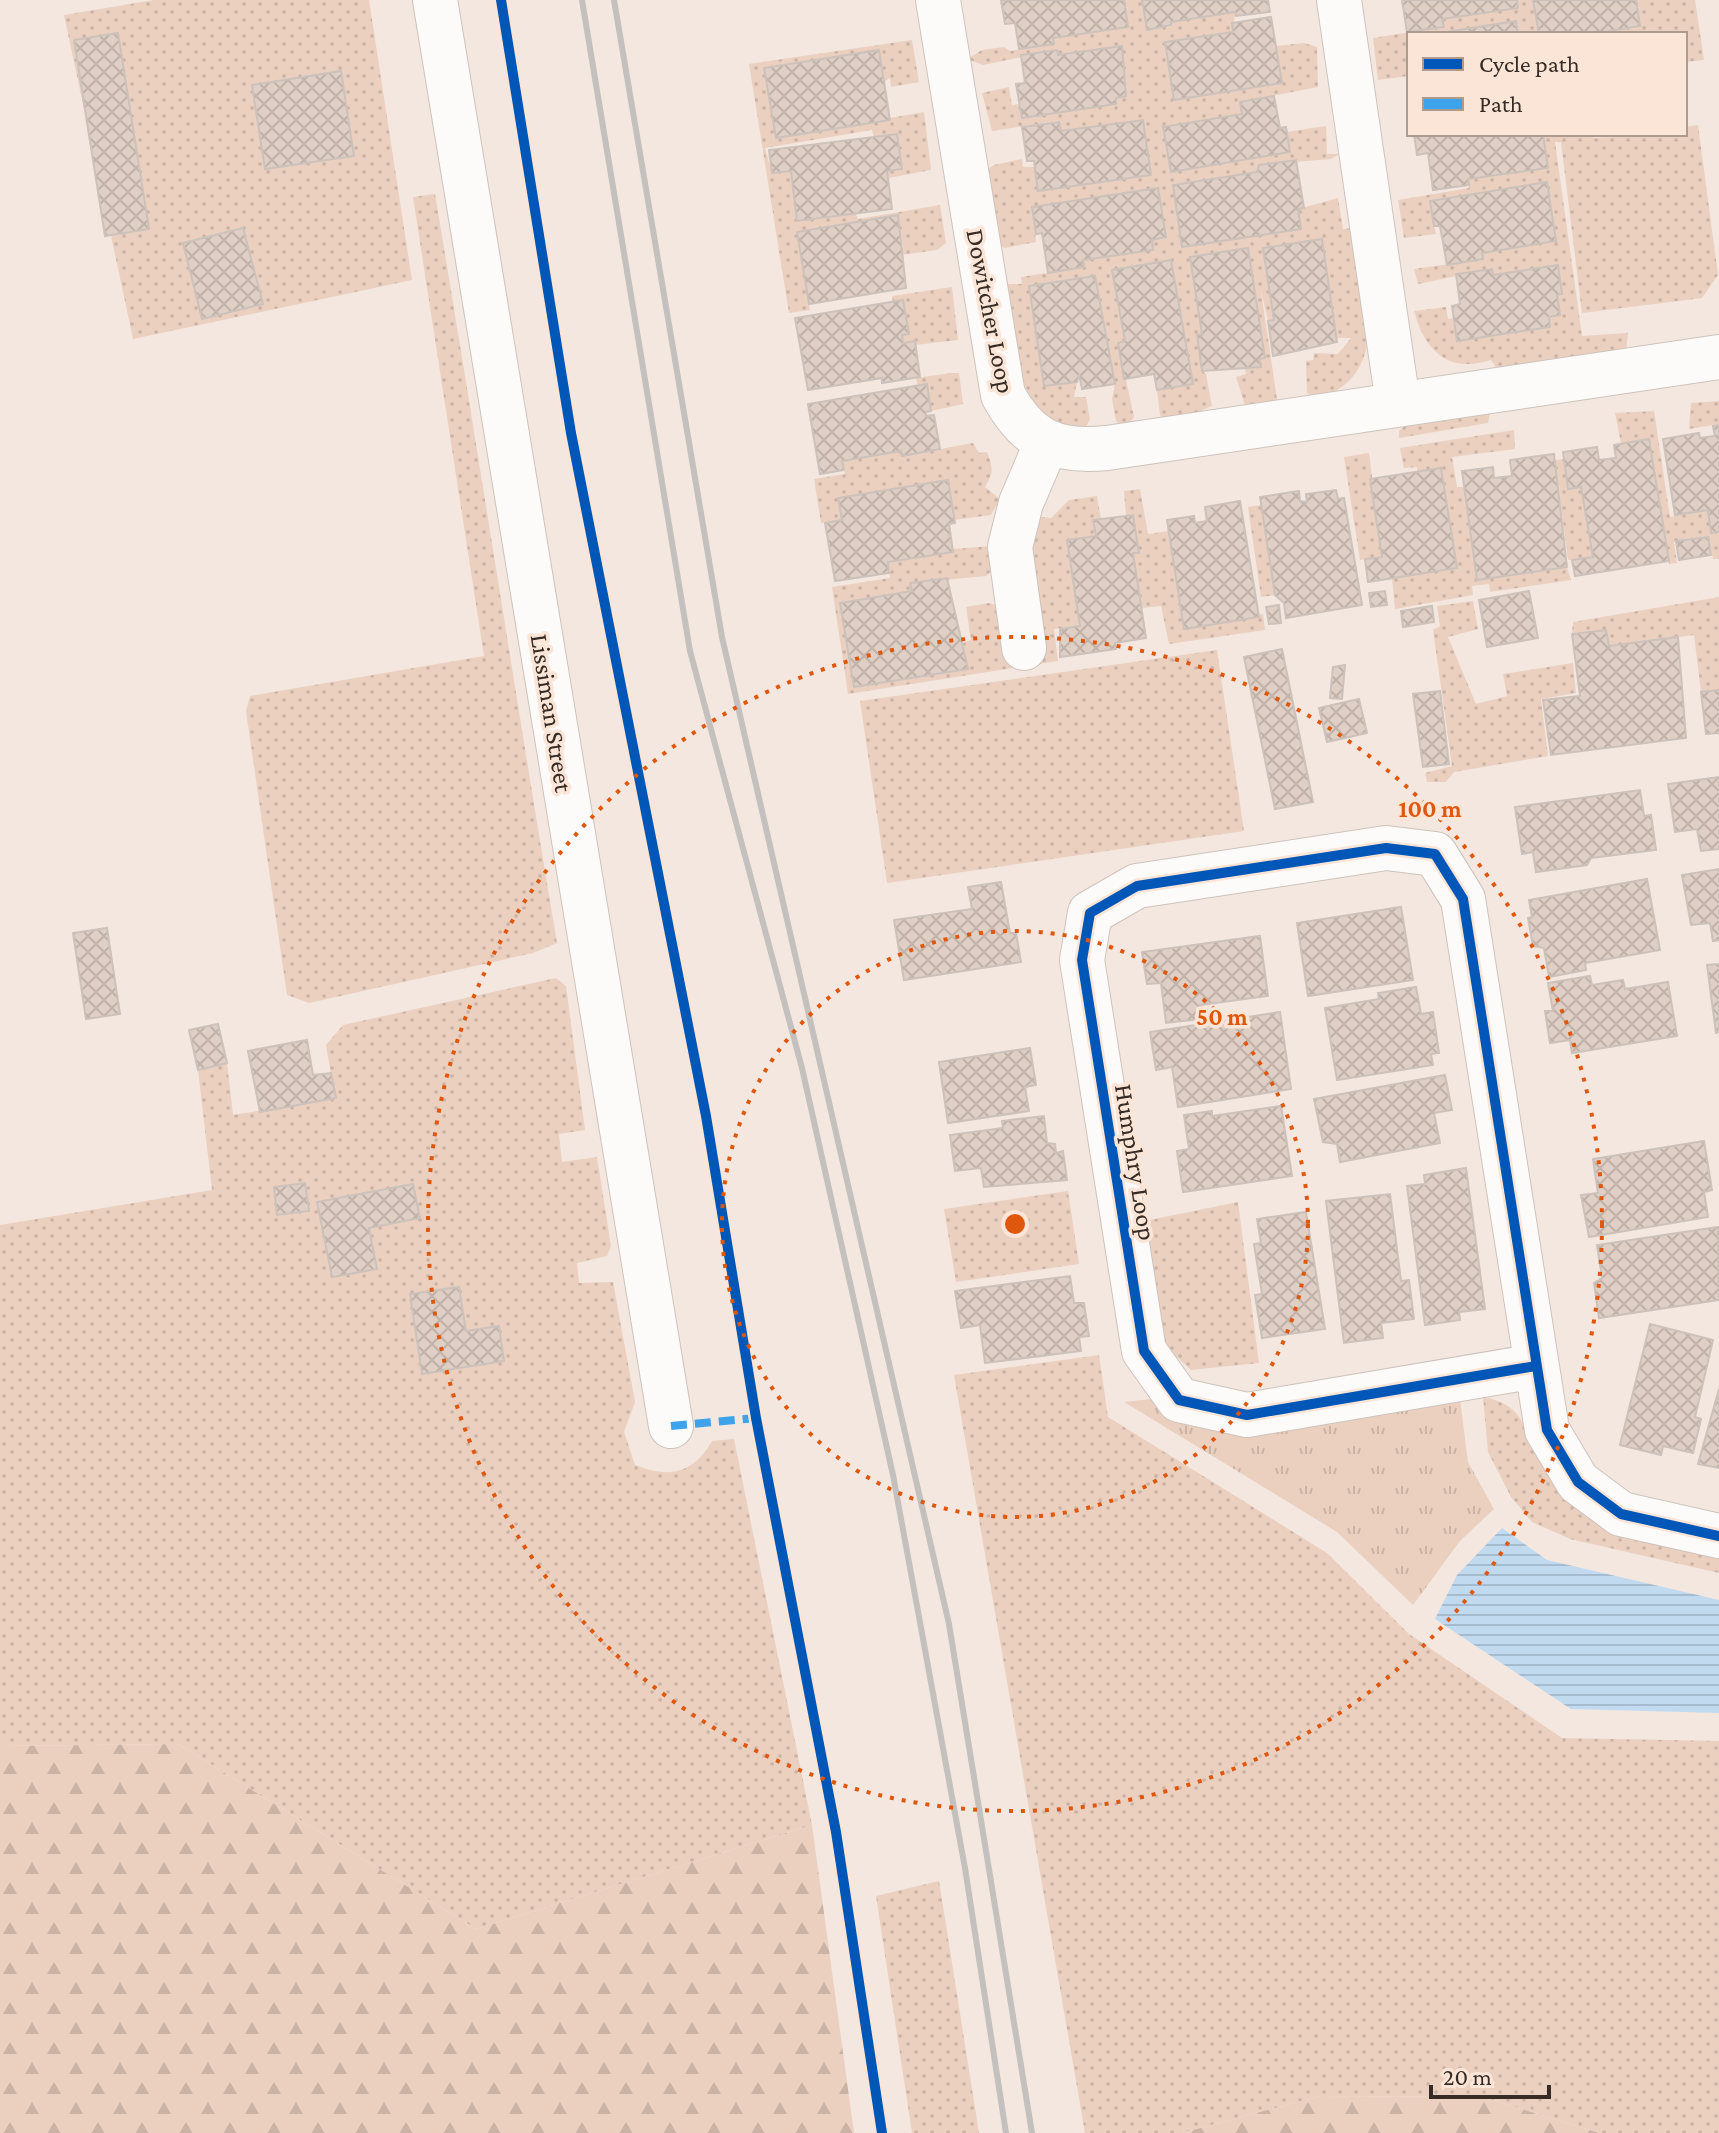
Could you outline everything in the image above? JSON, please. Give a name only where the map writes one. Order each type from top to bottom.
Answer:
[{"type":"street","name":"Lissiman Street","points":[[435,0],[671,1426]]},
{"type":"street","name":"Dowitcher Loop","points":[[938,0],[1003,395],[1018,422],[1047,442],[1074,451],[1107,448],[1719,357]]},
{"type":"street","points":[[1339,0],[1398,403]]},
{"type":"street","points":[[1024,648],[1010,547],[1021,503],[1047,442]]},
{"type":"street","name":"Humphry Loop","points":[[1386,848],[1435,854],[1463,899],[1536,1366],[1247,1415],[1179,1400],[1144,1351],[1082,960],[1090,913],[1137,886],[1386,848]]},
{"type":"street","points":[[1536,1366],[1547,1430],[1578,1482],[1621,1514],[1719,1536]]},
{"type":"green space","points":[[154,0],[369,0],[412,280],[133,339],[64,15]]},
{"type":"green space","points":[[1124,0],[1142,0],[1148,29],[1171,26],[1171,22],[1235,12],[1233,32],[1165,42],[1174,100],[1282,83],[1276,46],[1304,43],[1317,47],[1318,87],[1241,102],[1242,114],[1163,128],[1171,172],[1289,152],[1286,132],[1326,126],[1327,154],[1339,154],[1331,159],[1259,165],[1257,172],[1173,185],[1183,247],[1301,229],[1298,209],[1338,198],[1343,229],[1352,228],[1368,330],[1365,352],[1356,372],[1339,389],[1313,401],[1313,395],[1307,393],[1306,361],[1313,360],[1314,353],[1338,354],[1351,338],[1337,338],[1322,240],[1263,248],[1274,320],[1268,321],[1261,291],[1278,406],[1247,412],[1236,377],[1246,374],[1245,369],[1260,367],[1247,248],[1190,257],[1202,334],[1202,371],[1206,374],[1212,406],[1202,410],[1201,418],[1166,423],[1160,415],[1157,390],[1192,384],[1112,270],[1125,341],[1118,343],[1134,417],[1126,429],[1116,421],[1112,399],[1115,384],[1095,277],[1029,286],[1044,386],[1077,382],[1074,397],[1086,397],[1090,419],[1086,427],[1064,428],[1046,418],[1032,401],[1015,353],[1002,284],[1022,284],[1021,277],[1084,267],[1083,260],[1153,250],[1152,240],[1166,237],[1157,188],[1032,207],[1036,242],[1005,248],[995,243],[983,172],[994,165],[1022,159],[1023,167],[1035,167],[1038,191],[1150,175],[1143,120],[1061,131],[1058,121],[992,131],[982,93],[1009,87],[1012,105],[1019,104],[1022,118],[1116,104],[1116,98],[1126,96],[1122,46],[1058,55],[1056,50],[983,65],[967,59],[982,50],[1004,47],[1010,51],[1054,44],[1053,38],[1128,27]]},
{"type":"green space","points":[[1517,0],[1533,0],[1539,32],[1518,32],[1515,21],[1446,32],[1411,32],[1443,27],[1442,19],[1518,8]]},
{"type":"green space","points":[[1636,0],[1695,0],[1704,60],[1687,62],[1687,32],[1594,32]]},
{"type":"green space","points":[[1407,33],[1407,76],[1378,80],[1373,38]]},
{"type":"green space","points":[[912,40],[919,82],[891,87],[890,78],[885,81],[879,50],[765,68],[776,138],[924,112],[931,170],[888,178],[887,171],[902,169],[897,135],[874,137],[872,130],[765,148],[772,173],[791,171],[798,221],[856,213],[858,219],[940,205],[946,243],[937,250],[901,255],[899,248],[903,247],[898,216],[797,232],[810,310],[789,313],[749,64]]},
{"type":"green space","points":[[1698,125],[1718,275],[1702,298],[1582,313],[1561,142],[1555,142],[1582,336],[1628,333],[1626,352],[1499,372],[1491,360],[1462,364],[1440,356],[1432,348],[1414,311],[1446,307],[1448,319],[1454,318],[1458,341],[1550,327],[1549,317],[1560,315],[1557,295],[1562,294],[1558,265],[1493,275],[1491,269],[1418,284],[1414,269],[1483,259],[1482,253],[1556,241],[1547,182],[1430,201],[1436,234],[1404,238],[1398,200],[1469,188],[1468,179],[1548,168],[1543,136],[1687,136],[1687,127]]},
{"type":"green space","points":[[435,194],[557,943],[533,953],[309,1003],[287,995],[246,711],[250,696],[484,656],[413,197]]},
{"type":"green space","points":[[952,287],[958,340],[915,345],[914,341],[903,343],[902,335],[909,333],[903,300],[893,302],[892,296]]},
{"type":"green space","points":[[959,373],[963,404],[931,411],[927,385],[918,386],[916,378]]},
{"type":"green space","points":[[1719,401],[1719,424],[1689,429],[1691,403]]},
{"type":"green space","points":[[1654,411],[1670,517],[1708,510],[1711,533],[1719,532],[1719,559],[1713,559],[1708,537],[1674,542],[1677,563],[1669,564],[1649,439],[1621,443],[1615,413]]},
{"type":"green space","points":[[1490,414],[1488,423],[1399,438],[1399,431],[1406,425]]},
{"type":"green space","points":[[1514,430],[1515,449],[1452,457],[1457,487],[1464,487],[1477,580],[1567,567],[1571,580],[1490,592],[1489,584],[1472,586],[1473,595],[1395,609],[1392,578],[1457,567],[1441,469],[1417,472],[1417,467],[1404,468],[1400,448]]},
{"type":"green space","points":[[973,443],[979,453],[987,452],[992,470],[985,487],[1000,499],[991,515],[954,520],[947,481],[838,498],[842,520],[821,523],[814,479],[845,474],[842,461],[901,451],[903,456]]},
{"type":"green space","points":[[1369,453],[1382,557],[1360,560],[1344,457]]},
{"type":"green space","points":[[1564,459],[1568,489],[1581,487],[1593,557],[1568,560],[1555,460]]},
{"type":"green space","points":[[1140,489],[1148,534],[1169,531],[1184,628],[1263,614],[1265,630],[1169,644],[1161,606],[1142,608],[1133,553],[1138,552],[1133,515],[1126,516],[1124,491]]},
{"type":"green space","points":[[1097,496],[1101,519],[1093,521],[1096,536],[1080,626],[1054,629],[1058,661],[848,694],[832,587],[890,578],[888,562],[953,552],[953,549],[992,546],[994,569],[986,576],[911,583],[912,591],[840,603],[855,687],[968,669],[963,643],[971,640],[966,607],[989,603],[1000,606],[1035,516],[1051,518],[1069,500]]},
{"type":"green space","points":[[1261,505],[1275,595],[1261,597],[1248,507]]},
{"type":"green space","points":[[1719,597],[1719,690],[1701,692],[1694,635],[1609,646],[1606,630],[1572,634],[1573,622]]},
{"type":"green space","points":[[1473,601],[1478,629],[1448,637],[1476,704],[1507,696],[1503,674],[1573,663],[1576,693],[1541,699],[1548,756],[1454,772],[1446,782],[1427,782],[1425,773],[1452,766],[1433,630],[1440,626],[1437,606]]},
{"type":"green space","points":[[1217,650],[1244,831],[887,883],[860,701]]},
{"type":"green space","points":[[556,978],[566,986],[585,1130],[559,1134],[562,1162],[597,1157],[611,1246],[607,1256],[577,1263],[579,1283],[613,1282],[635,1402],[624,1432],[635,1465],[658,1472],[679,1471],[697,1461],[712,1441],[734,1439],[812,1825],[476,1929],[178,1744],[0,1746],[0,1225],[212,1190],[198,1070],[227,1063],[233,1115],[335,1098],[326,1045],[343,1025]]},
{"type":"green space","points":[[1068,1191],[1079,1264],[956,1282],[944,1209]]},
{"type":"green space","points":[[1238,1202],[1259,1363],[1191,1370],[1164,1345],[1145,1221]]},
{"type":"green space","points":[[1099,1355],[1108,1417],[1327,1553],[1409,1634],[1562,1738],[1719,1741],[1719,2133],[1599,2133],[1483,2097],[1320,2096],[1182,2133],[1085,2133],[954,1375]]},
{"type":"green space","points":[[1483,1397],[1501,1402],[1514,1411],[1524,1424],[1530,1442],[1719,1545],[1719,1573],[1570,1539],[1532,1522],[1511,1497],[1488,1452]]},
{"type":"green space","points":[[1151,1399],[1269,1429],[1460,1399],[1468,1462],[1494,1509],[1460,1541],[1413,1605],[1337,1532],[1124,1402]]},
{"type":"green space","points":[[178,1744],[476,1929],[812,1825],[854,2133],[0,2133],[0,1746]]},
{"type":"green space","points":[[939,1881],[979,2133],[912,2133],[876,1896]]},
{"type":"green space","points":[[1320,2096],[1483,2097],[1599,2133],[1182,2133]]},
{"type":"water","points":[[1502,1528],[1547,1560],[1719,1600],[1719,1713],[1571,1709],[1435,1619],[1457,1575]]},
{"type":"building","points":[[1001,0],[1124,0],[1128,27],[1053,38],[1054,44],[1019,49],[1015,23],[1005,24]]},
{"type":"building","points":[[1142,0],[1268,0],[1270,12],[1236,16],[1235,12],[1171,22],[1171,25],[1147,30]]},
{"type":"building","points":[[1402,0],[1517,0],[1518,8],[1442,19],[1444,27],[1407,32]]},
{"type":"building","points":[[1533,0],[1636,0],[1640,26],[1603,32],[1539,32]]},
{"type":"building","points":[[1271,17],[1282,83],[1174,100],[1165,42],[1233,32],[1232,23]]},
{"type":"building","points":[[1516,21],[1518,32],[1447,32]]},
{"type":"building","points":[[118,33],[149,229],[105,236],[74,40]]},
{"type":"building","points":[[1122,46],[1126,96],[1116,98],[1116,104],[1022,118],[1016,84],[1025,83],[1021,55],[1057,50],[1058,55]]},
{"type":"building","points":[[879,50],[890,120],[776,138],[764,68]]},
{"type":"building","points":[[341,71],[354,156],[265,169],[252,85]]},
{"type":"building","points":[[1274,96],[1280,128],[1286,127],[1290,152],[1171,172],[1163,127],[1242,114],[1240,102]]},
{"type":"building","points":[[1143,120],[1151,175],[1038,191],[1034,161],[1027,161],[1022,127],[1059,122],[1061,131]]},
{"type":"building","points":[[897,134],[902,169],[887,171],[892,209],[797,221],[791,171],[772,173],[769,150]]},
{"type":"building","points":[[1414,136],[1543,136],[1548,168],[1468,179],[1469,185],[1433,190],[1428,153],[1417,155]]},
{"type":"building","points":[[1296,160],[1304,208],[1298,209],[1301,229],[1182,247],[1173,185],[1257,172],[1259,165]]},
{"type":"building","points":[[1547,182],[1556,241],[1482,253],[1483,259],[1447,265],[1440,226],[1434,226],[1430,201]]},
{"type":"building","points":[[1158,188],[1166,237],[1152,240],[1153,250],[1083,260],[1084,267],[1048,273],[1042,233],[1036,234],[1032,207]]},
{"type":"building","points":[[898,215],[906,288],[809,304],[797,232]]},
{"type":"building","points":[[243,228],[263,304],[202,319],[183,243]]},
{"type":"building","points":[[1322,239],[1337,342],[1273,356],[1268,321],[1274,320],[1263,248]]},
{"type":"building","points":[[1248,248],[1265,358],[1259,359],[1261,367],[1202,371],[1197,335],[1202,334],[1190,257]]},
{"type":"building","points":[[1171,260],[1193,384],[1157,390],[1154,374],[1124,379],[1118,343],[1125,341],[1112,270]]},
{"type":"building","points":[[1558,265],[1562,294],[1557,295],[1560,315],[1549,317],[1550,327],[1457,341],[1452,306],[1460,304],[1456,274],[1492,269],[1493,275]]},
{"type":"building","points":[[1095,276],[1115,384],[1082,389],[1079,374],[1077,382],[1044,386],[1029,286]]},
{"type":"building","points":[[903,300],[909,334],[902,335],[903,343],[915,341],[920,377],[882,383],[882,378],[808,390],[795,318]]},
{"type":"building","points":[[927,384],[931,411],[926,412],[926,416],[934,415],[940,449],[902,456],[901,451],[842,461],[844,470],[820,474],[808,404]]},
{"type":"building","points":[[1719,425],[1719,532],[1711,533],[1708,510],[1675,515],[1663,439],[1699,433],[1700,438],[1715,436],[1713,426]]},
{"type":"building","points":[[1649,439],[1669,561],[1575,576],[1572,560],[1593,557],[1581,487],[1568,489],[1563,452],[1597,447],[1599,460],[1616,458],[1614,445]]},
{"type":"building","points":[[1554,454],[1567,567],[1477,580],[1462,471],[1493,467],[1494,478],[1512,476],[1510,460]]},
{"type":"building","points":[[1441,468],[1457,568],[1368,582],[1365,559],[1382,557],[1370,479]]},
{"type":"building","points":[[948,480],[955,523],[949,524],[953,552],[888,562],[889,573],[835,581],[825,523],[842,520],[838,498]]},
{"type":"building","points":[[1336,490],[1338,499],[1344,498],[1362,605],[1286,618],[1284,603],[1275,595],[1260,497],[1299,491],[1300,501],[1307,502],[1306,494]]},
{"type":"building","points":[[1240,501],[1259,617],[1184,629],[1167,520],[1194,516],[1195,523],[1207,521],[1205,507]]},
{"type":"building","points":[[1133,515],[1139,553],[1133,553],[1146,638],[1115,643],[1116,649],[1060,657],[1060,629],[1080,626],[1067,540],[1096,536],[1093,520]]},
{"type":"building","points":[[1708,537],[1711,555],[1679,560],[1676,541]]},
{"type":"building","points":[[947,578],[968,669],[854,687],[840,603],[912,591],[910,583]]},
{"type":"building","points":[[1385,591],[1387,605],[1371,607],[1369,593]]},
{"type":"building","points":[[1529,591],[1538,638],[1487,647],[1479,600]]},
{"type":"building","points":[[1279,605],[1281,623],[1269,624],[1266,607]]},
{"type":"building","points":[[1432,606],[1434,622],[1403,627],[1401,611]]},
{"type":"building","points":[[1606,630],[1609,646],[1678,637],[1686,738],[1551,755],[1543,700],[1580,696],[1572,634]]},
{"type":"building","points":[[1282,649],[1313,802],[1275,809],[1244,657]]},
{"type":"building","points":[[1345,665],[1342,699],[1330,698],[1333,667]]},
{"type":"building","points":[[1719,690],[1719,733],[1706,734],[1701,692]]},
{"type":"building","points":[[1440,691],[1449,764],[1423,767],[1413,694]]},
{"type":"building","points":[[1359,699],[1367,733],[1327,742],[1319,708]]},
{"type":"building","points":[[1719,777],[1719,849],[1701,851],[1697,829],[1675,832],[1668,784]]},
{"type":"building","points":[[1640,790],[1644,816],[1651,815],[1656,850],[1591,858],[1587,865],[1536,872],[1533,852],[1522,854],[1515,807]]},
{"type":"building","points":[[1719,869],[1719,940],[1713,941],[1710,923],[1691,925],[1682,875]]},
{"type":"building","points":[[1647,879],[1660,950],[1585,963],[1586,970],[1549,977],[1544,948],[1533,946],[1528,918],[1532,917],[1529,900]]},
{"type":"building","points":[[1001,882],[1010,933],[1016,933],[1021,962],[904,980],[894,920],[972,909],[968,887]]},
{"type":"building","points":[[1401,907],[1413,980],[1308,996],[1297,923]]},
{"type":"building","points":[[107,928],[120,1014],[86,1019],[73,933]]},
{"type":"building","points":[[1260,936],[1268,996],[1200,1005],[1203,1013],[1200,1019],[1166,1023],[1161,983],[1147,984],[1142,952]]},
{"type":"building","points":[[1719,964],[1719,1032],[1716,1033],[1707,965]]},
{"type":"building","points":[[1590,976],[1592,985],[1623,980],[1625,989],[1668,982],[1677,1036],[1572,1053],[1570,1040],[1550,1043],[1545,1011],[1553,1011],[1548,983]]},
{"type":"building","points":[[1416,987],[1421,1014],[1433,1012],[1439,1053],[1431,1054],[1433,1065],[1337,1080],[1325,1008],[1379,999],[1378,993]]},
{"type":"building","points":[[1280,1012],[1291,1089],[1178,1107],[1172,1067],[1156,1070],[1150,1032]]},
{"type":"building","points":[[218,1024],[227,1063],[198,1070],[189,1030]]},
{"type":"building","points":[[307,1040],[313,1075],[331,1073],[336,1098],[260,1112],[248,1051]]},
{"type":"building","points":[[1030,1048],[1036,1085],[1025,1087],[1029,1111],[948,1123],[939,1062]]},
{"type":"building","points":[[1445,1075],[1452,1110],[1434,1113],[1440,1143],[1340,1162],[1337,1144],[1323,1142],[1314,1099]]},
{"type":"building","points":[[1281,1106],[1292,1176],[1183,1192],[1177,1151],[1189,1149],[1184,1115],[1212,1111],[1212,1116]]},
{"type":"building","points":[[1044,1116],[1047,1143],[1055,1144],[1056,1153],[1063,1151],[1067,1180],[984,1187],[981,1168],[955,1171],[950,1135],[1003,1128],[1002,1121]]},
{"type":"building","points":[[1704,1141],[1712,1190],[1704,1192],[1708,1217],[1589,1237],[1581,1195],[1598,1193],[1593,1159]]},
{"type":"building","points":[[1466,1168],[1485,1309],[1459,1312],[1460,1320],[1425,1325],[1407,1186],[1425,1184],[1424,1175]]},
{"type":"building","points":[[305,1183],[309,1211],[277,1215],[274,1187]]},
{"type":"building","points":[[413,1184],[420,1218],[369,1228],[377,1269],[332,1277],[317,1202]]},
{"type":"building","points":[[1390,1194],[1401,1281],[1409,1280],[1414,1319],[1381,1323],[1383,1338],[1344,1343],[1326,1201]]},
{"type":"building","points":[[1306,1212],[1325,1329],[1262,1338],[1255,1295],[1262,1294],[1254,1244],[1261,1243],[1257,1219]]},
{"type":"building","points":[[1718,1227],[1719,1300],[1599,1318],[1594,1283],[1602,1278],[1597,1245]]},
{"type":"building","points":[[1070,1276],[1074,1303],[1084,1303],[1089,1336],[1079,1337],[1081,1351],[985,1363],[980,1325],[961,1328],[955,1291]]},
{"type":"building","points":[[459,1287],[466,1331],[499,1326],[504,1361],[422,1374],[410,1294]]},
{"type":"building","points":[[1650,1324],[1713,1340],[1695,1417],[1701,1419],[1693,1453],[1663,1446],[1661,1455],[1620,1445]]},
{"type":"building","points":[[1719,1389],[1719,1468],[1698,1464]]},
{"type":"railway","points":[[582,0],[690,651],[802,1068],[893,1475],[965,1868],[1006,2133]]},
{"type":"railway","points":[[614,0],[722,637],[949,1624],[1032,2133]]},
{"type":"marked path","points":[[671,1426],[756,1418]]},
{"type":"cycle path","points":[[501,0],[571,433],[706,1116],[756,1418],[836,1832],[882,2133]]},
{"type":"cycle path","points":[[1536,1366],[1247,1415],[1179,1400],[1144,1351],[1082,960],[1090,913],[1137,886],[1386,848],[1435,854],[1463,899],[1547,1430],[1578,1482],[1621,1514],[1719,1536]]}]
